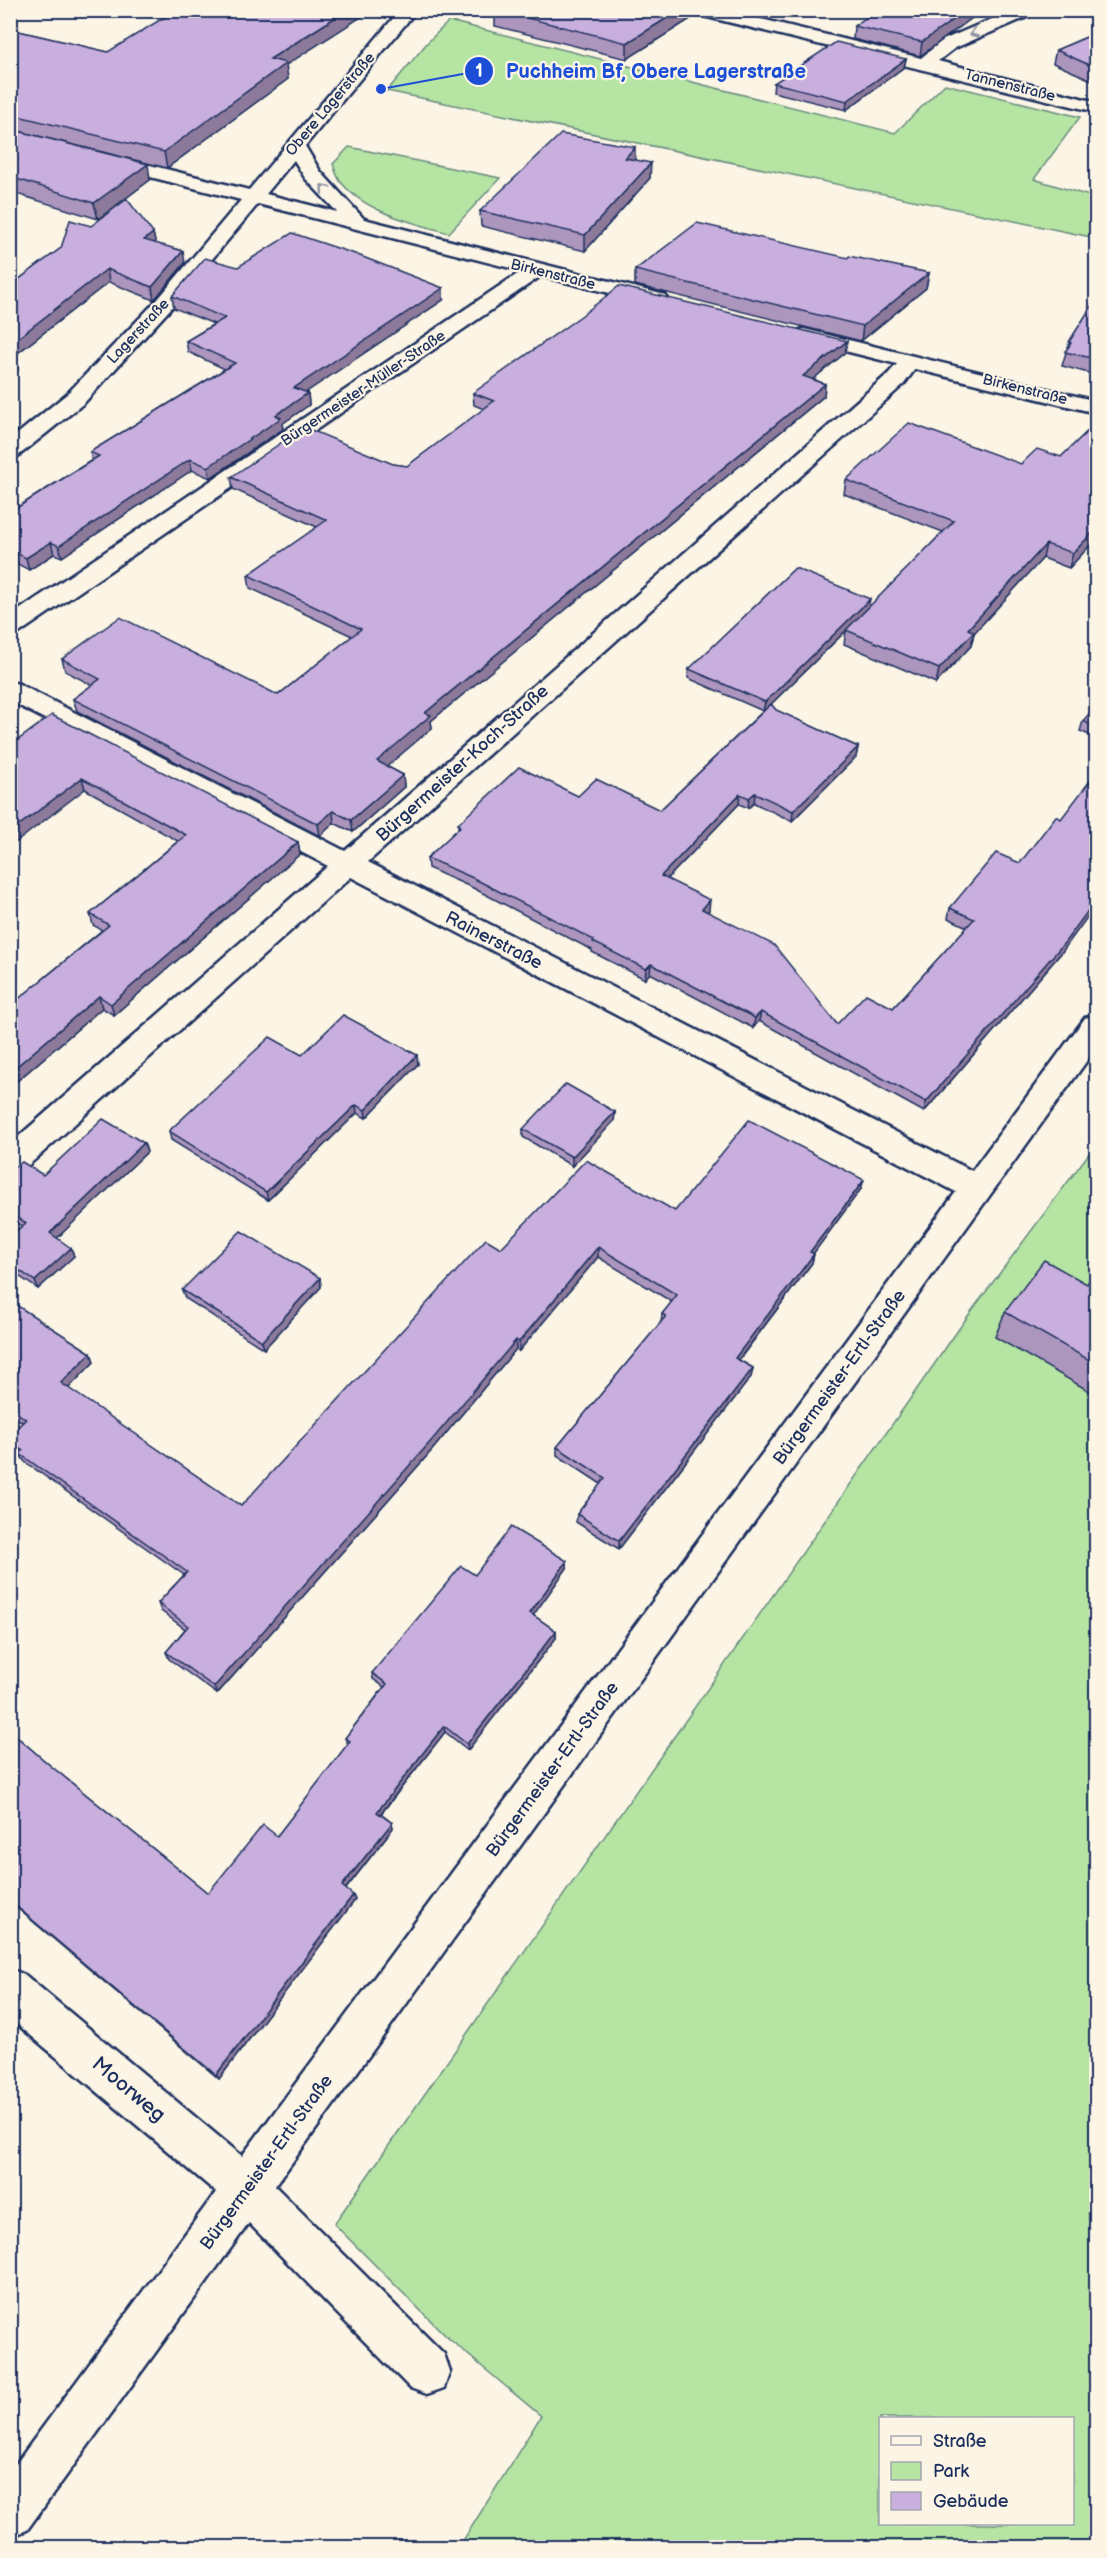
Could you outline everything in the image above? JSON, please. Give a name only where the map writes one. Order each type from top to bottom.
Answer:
[{"type":"street","name":"Obere Lagerstraße","points":[[252,198],[409,10]]},
{"type":"street","name":"Tannenstraße","points":[[701,10],[1096,107]]},
{"type":"street","points":[[742,21],[758,10]]},
{"type":"street","name":"Tannenstraße","points":[[924,63],[949,45],[1028,10]]},
{"type":"street","points":[[296,146],[312,174],[360,225]]},
{"type":"street","name":"Birkenstraße","points":[[90,156],[677,304]]},
{"type":"street","name":"Lagerstraße","points":[[10,451],[76,398],[165,303],[252,198]]},
{"type":"street","name":"Bürgermeister-Müller-Straße","points":[[10,628],[147,537],[536,270]]},
{"type":"street","name":"Birkenstraße","points":[[787,331],[1096,407]]},
{"type":"street","name":"Bürgermeister-Koch-Straße","points":[[10,1163],[896,379],[910,360]]},
{"type":"street","name":"Rainerstraße","points":[[10,690],[978,1188]]},
{"type":"street","name":"Bürgermeister-Ertl-Straße","points":[[10,2514],[1096,1026]]},
{"type":"street","name":"Moorweg","points":[[10,1990],[246,2189],[427,2371]]},
{"type":"green space","points":[[449,21],[895,133],[945,84],[1080,117],[1034,179],[1096,198],[1096,238],[387,91],[427,43]]},
{"type":"green space","points":[[349,147],[500,178],[449,233],[390,215],[362,201],[350,192],[339,179],[333,164]]},
{"type":"green space","points":[[1096,1144],[1096,2547],[459,2547],[541,2416],[448,2338],[334,2224],[970,1313]]},
{"type":"building","points":[[176,10],[347,10],[270,59],[286,63],[164,152],[10,114],[10,29],[108,52]]},
{"type":"building","points":[[495,10],[680,10],[627,43]]},
{"type":"building","points":[[878,10],[967,10],[922,42],[854,26]]},
{"type":"building","points":[[1096,33],[1096,68],[1056,50]]},
{"type":"building","points":[[836,42],[906,59],[847,101],[774,83]]},
{"type":"building","points":[[10,129],[148,164],[94,203],[10,177]]},
{"type":"building","points":[[561,134],[635,147],[625,158],[651,163],[585,235],[480,211]]},
{"type":"building","points":[[127,199],[153,233],[144,240],[183,251],[152,287],[107,269],[10,344],[10,286],[61,248],[70,220],[91,226]]},
{"type":"building","points":[[697,223],[848,258],[849,256],[929,273],[863,326],[635,270]]},
{"type":"building","points":[[292,233],[355,254],[443,288],[294,388],[308,393],[276,415],[281,418],[208,467],[190,459],[59,546],[51,542],[26,558],[10,550],[10,512],[99,456],[90,452],[235,363],[186,341],[225,318],[172,296],[205,258],[238,267]]},
{"type":"building","points":[[619,286],[847,341],[803,376],[825,384],[425,713],[431,715],[377,761],[403,775],[351,820],[333,811],[318,824],[73,699],[100,679],[62,659],[120,617],[278,695],[361,629],[248,575],[327,520],[231,477],[304,427],[393,464],[407,466],[494,401],[473,393]]},
{"type":"building","points":[[1096,299],[1096,359],[1065,352],[1071,343],[1069,342]]},
{"type":"building","points":[[909,423],[1021,464],[1037,449],[1061,457],[1096,423],[1096,529],[1073,553],[1046,544],[968,629],[974,632],[939,669],[846,630],[954,521],[846,480]]},
{"type":"building","points":[[795,568],[870,599],[765,702],[689,669]]},
{"type":"building","points":[[771,704],[776,710],[858,747],[793,811],[755,793],[749,798],[740,794],[661,876],[710,900],[702,909],[774,945],[837,1024],[866,994],[893,1008],[974,919],[950,908],[996,853],[1020,863],[1056,816],[1061,819],[1096,773],[1096,900],[1065,942],[926,1102],[761,1012],[755,1018],[651,964],[646,969],[473,878],[427,858],[460,827],[458,824],[519,767],[578,796],[596,779],[660,810]]},
{"type":"building","points":[[1096,706],[1096,727],[1083,721]]},
{"type":"building","points":[[52,715],[298,842],[111,1004],[99,996],[10,1072],[10,1006],[109,925],[90,914],[186,835],[82,778],[10,832],[10,746]]},
{"type":"building","points":[[343,1015],[417,1055],[365,1110],[356,1105],[266,1192],[169,1131],[270,1037],[302,1055]]},
{"type":"building","points":[[566,1084],[615,1112],[572,1157],[523,1129]]},
{"type":"building","points":[[103,1119],[144,1143],[50,1233],[71,1248],[35,1281],[10,1264],[10,1236],[26,1223],[10,1213],[10,1167],[22,1162],[43,1175]]},
{"type":"building","points":[[749,1120],[864,1180],[810,1252],[814,1254],[735,1358],[753,1368],[619,1541],[577,1514],[605,1478],[557,1447],[666,1316],[662,1314],[677,1295],[598,1247],[519,1342],[516,1340],[432,1440],[214,1687],[166,1652],[188,1626],[158,1603],[187,1572],[20,1454],[23,1451],[10,1443],[10,1434],[26,1419],[10,1408],[10,1301],[91,1353],[61,1383],[241,1506],[486,1239],[501,1248],[586,1160],[675,1211]]},
{"type":"building","points":[[241,1231],[320,1278],[262,1341],[182,1290]]},
{"type":"building","points":[[1044,1260],[1087,1284],[1096,1271],[1096,1364],[1005,1312]]},
{"type":"building","points":[[511,1527],[567,1561],[530,1613],[556,1631],[467,1744],[444,1726],[377,1812],[392,1823],[342,1886],[353,1895],[216,2075],[10,1901],[13,1896],[10,1893],[10,1731],[208,1893],[263,1825],[277,1836],[350,1741],[345,1738],[387,1684],[372,1673],[461,1566],[475,1575]]},
{"type":"place","name":"Puchheim Bf, Obere Lagerstraße","points":[[381,89]]}]
